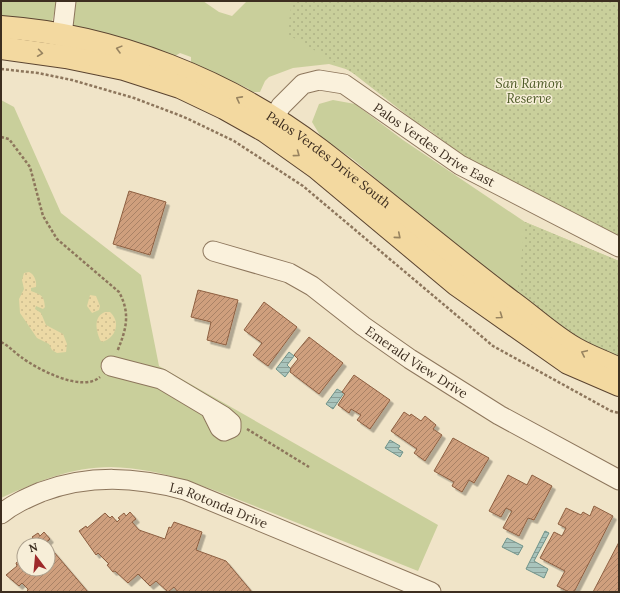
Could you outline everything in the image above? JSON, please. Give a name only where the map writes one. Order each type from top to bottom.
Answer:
[{"type":"main road","name":"Palos Verdes Drive South","points":[[1,27],[62,35],[123,50],[180,70],[226,92],[269,124],[317,168],[457,285],[568,363],[619,385]]},
{"type":"main road","name":"Palos Verdes Drive South","points":[[1,48],[66,57],[138,74],[180,87],[224,108],[269,124],[319,149],[471,271],[569,344],[619,369]]},
{"type":"street","points":[[62,35],[66,1]]},
{"type":"street","name":"Palos Verdes Drive East","points":[[269,124],[291,94],[303,84],[318,80],[344,84],[460,165],[619,247]]},
{"type":"street","name":"Emerald View Drive","points":[[213,251],[289,273],[312,286],[363,326],[417,363],[499,415],[619,480]]},
{"type":"street","points":[[112,366],[160,379],[231,423]]},
{"type":"street","name":"La Rotonda Drive","points":[[1,514],[23,499],[66,483],[111,478],[157,482],[185,490],[431,592]]},
{"type":"path","points":[[1,69],[38,73],[72,80],[134,98],[184,117],[234,141],[303,186],[493,346],[611,411],[619,413]]},
{"type":"path","points":[[1,137],[9,138],[30,167],[43,216],[57,239],[119,292],[123,300],[127,326],[112,366],[95,381],[85,383],[71,381],[34,366],[1,342]]},
{"type":"path","points":[[231,423],[243,426],[309,467]]},
{"type":"green space","points":[[1,1],[57,1],[52,22],[40,25],[1,20]]},
{"type":"green space","name":"San Ramon Reserve","points":[[73,1],[203,1],[219,12],[232,16],[247,1],[619,1],[619,236],[417,123],[349,70],[329,64],[293,68],[269,77],[265,81],[260,92],[248,92],[249,89],[236,83],[234,87],[191,66],[191,57],[180,53],[172,58],[79,30],[70,23]]},
{"type":"green space","name":"San Ramon Reserve","points":[[292,1],[619,1],[619,236],[468,160],[363,79],[287,34]]},
{"type":"green space","points":[[1,100],[14,107],[61,213],[141,275],[159,366],[438,525],[418,571],[212,489],[172,476],[132,468],[96,468],[54,476],[1,498]]},
{"type":"green space","points":[[333,100],[355,104],[403,140],[525,222],[619,261],[517,299],[354,160],[321,137],[312,122],[319,104]]},
{"type":"green space","points":[[525,222],[619,261],[619,364],[517,299]]},
{"type":"sand","points":[[29,272],[34,276],[36,282],[36,287],[31,288],[31,291],[41,296],[45,303],[45,307],[43,309],[36,306],[35,309],[41,313],[46,325],[63,334],[67,344],[66,352],[57,353],[52,350],[49,344],[37,338],[20,313],[19,299],[24,289],[22,280],[24,273]]},
{"type":"sand","points":[[90,295],[96,296],[100,306],[99,310],[92,313],[87,306]]},
{"type":"sand","points":[[110,312],[116,325],[114,333],[111,337],[102,342],[100,340],[96,324],[101,314]]},
{"type":"water","points":[[289,352],[294,356],[287,365],[291,369],[285,377],[276,369]]},
{"type":"water","points":[[337,389],[344,393],[333,409],[326,404]]},
{"type":"water","points":[[390,440],[400,446],[398,449],[403,452],[400,457],[385,448]]},
{"type":"water","points":[[545,531],[549,533],[534,561],[548,569],[544,578],[526,569]]},
{"type":"water","points":[[507,538],[523,546],[518,555],[502,547]]},
{"type":"building","points":[[129,191],[166,202],[150,255],[113,244]]},
{"type":"building","points":[[198,290],[238,300],[226,345],[207,340],[211,322],[191,317]]},
{"type":"building","points":[[264,302],[297,327],[268,366],[253,355],[262,343],[244,330]]},
{"type":"building","points":[[309,337],[343,363],[319,394],[290,372],[290,369],[298,359],[294,355]]},
{"type":"building","points":[[354,375],[390,400],[370,429],[357,420],[361,415],[351,409],[349,413],[338,405],[345,394],[342,392]]},
{"type":"building","points":[[404,412],[410,416],[411,414],[421,421],[425,416],[436,425],[433,429],[442,435],[425,461],[414,453],[417,449],[391,431]]},
{"type":"building","points":[[453,438],[489,458],[474,483],[469,480],[462,492],[452,486],[454,482],[434,471]]},
{"type":"building","points":[[508,475],[527,485],[532,475],[552,486],[534,520],[528,518],[519,536],[503,528],[512,511],[506,508],[501,517],[489,511]]},
{"type":"building","points":[[594,506],[613,516],[574,592],[569,592],[557,586],[565,571],[540,558],[554,532],[562,536],[566,528],[558,524],[566,508],[581,515],[583,512],[590,516]]},
{"type":"building","points":[[130,512],[136,519],[132,522],[139,530],[165,539],[169,527],[171,528],[174,522],[202,532],[196,550],[226,561],[252,592],[178,592],[174,587],[168,592],[156,581],[150,586],[138,574],[128,583],[115,571],[113,572],[107,565],[109,564],[98,553],[96,555],[79,531],[86,526],[87,528],[105,513],[110,518],[112,516],[117,522],[120,519],[118,518],[124,513],[126,516]]},
{"type":"building","points":[[44,532],[48,537],[32,537],[38,533],[40,536]]},
{"type":"building","points":[[619,542],[619,592],[593,592]]},
{"type":"building","points":[[56,554],[88,592],[27,592],[28,589],[22,583],[19,586],[6,575],[16,567],[16,577],[56,577]]}]
